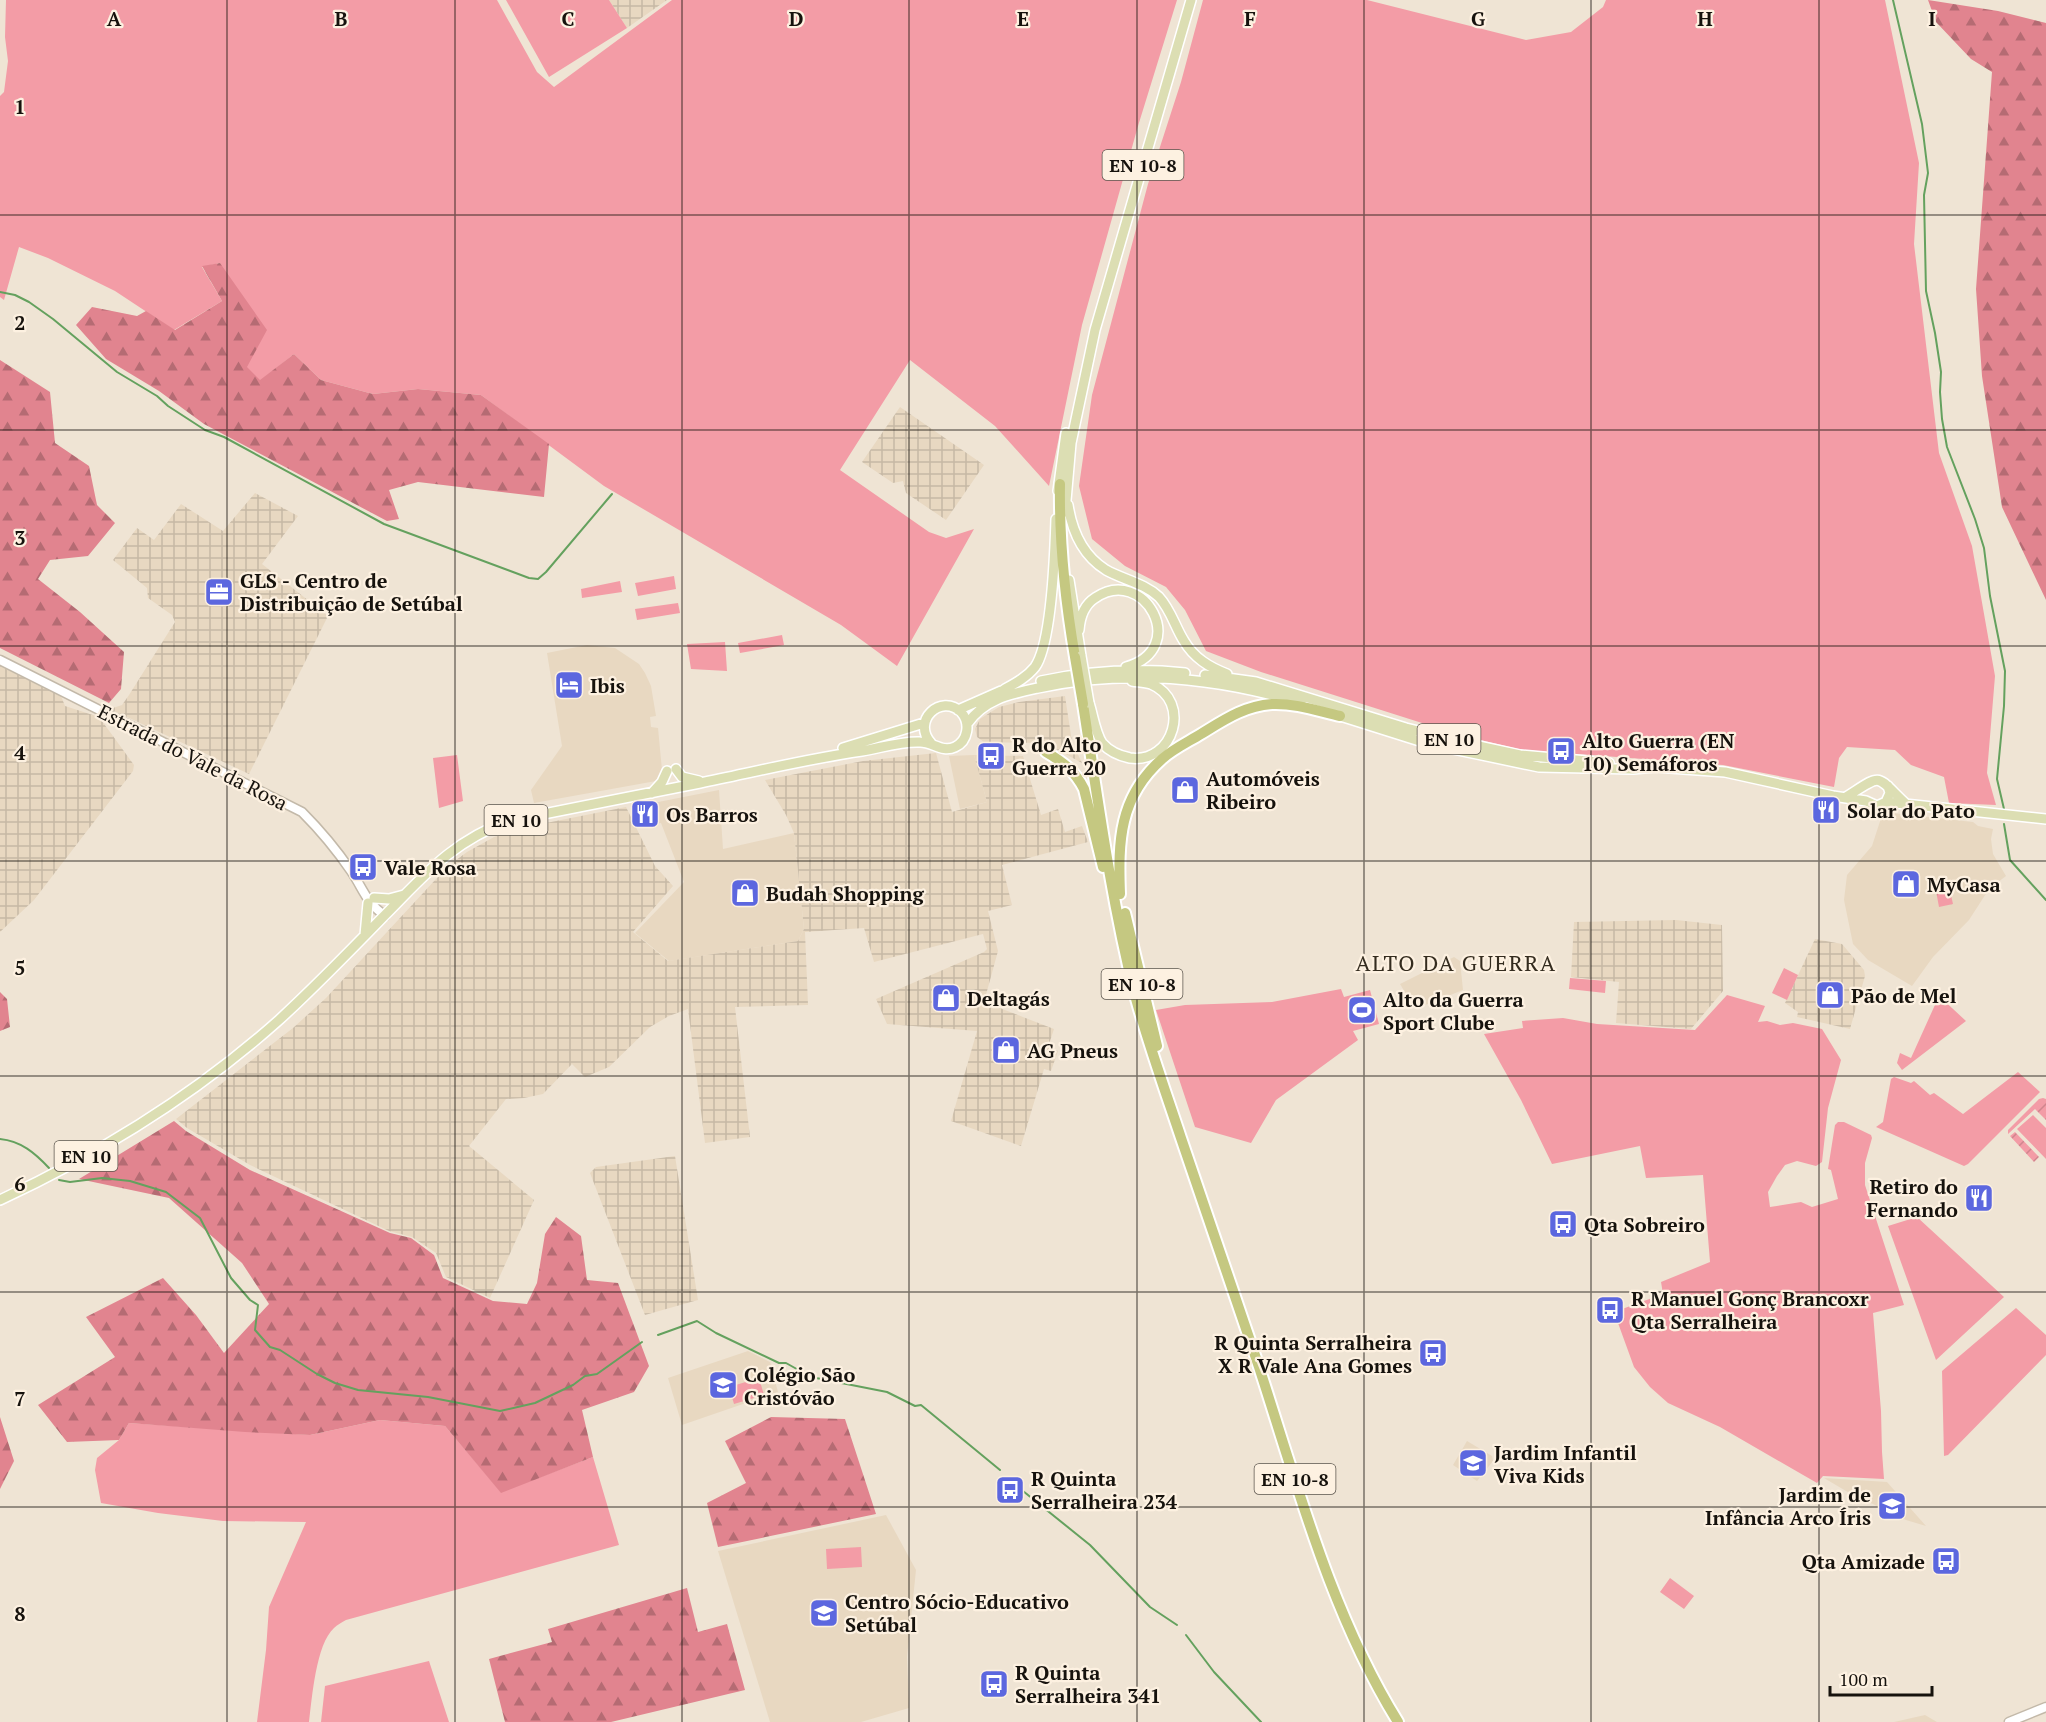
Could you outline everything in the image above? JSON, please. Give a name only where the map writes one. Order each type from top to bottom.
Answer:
[{"type":"highway","name":"EN 10-8","points":[[1063,484],[1060,515],[1064,583],[1086,703],[1121,931],[1135,994],[1153,1057],[1213,1227],[1321,1554],[1354,1639],[1398,1722]]},
{"type":"highway","points":[[1120,894],[1119,842],[1129,806],[1135,792],[1152,768],[1164,757],[1232,715],[1258,706],[1275,704],[1295,706],[1340,716]]},
{"type":"highway","points":[[1046,752],[1069,767],[1084,789],[1115,918],[1121,931]]},
{"type":"highway","name":"EN 10-8","points":[[1101,803],[1120,894],[1159,1054],[1206,1197],[1213,1227]]},
{"type":"main road","name":"EN 10-8","points":[[1063,484],[1070,413],[1078,377],[1095,330],[1191,0]]},
{"type":"main road","points":[[1063,484],[1077,539],[1084,550],[1106,569],[1149,589],[1160,598],[1169,610],[1184,640],[1200,659],[1215,669],[1256,682]]},
{"type":"main road","points":[[1005,690],[1029,674],[1041,653],[1053,575],[1056,499],[1063,484]]},
{"type":"main road","points":[[1078,656],[1080,623],[1083,611],[1090,602],[1110,591],[1123,591],[1137,595],[1149,604],[1158,622],[1156,641],[1152,651],[1137,664],[1104,675]]},
{"type":"main road","name":"EN 10","points":[[958,710],[1005,690],[1044,680],[1149,670],[1256,682],[1406,728],[1520,755],[1725,772],[1866,801],[1877,806],[1886,802],[2046,819]]},
{"type":"main road","points":[[1086,703],[1100,737],[1110,750],[1122,757],[1138,759],[1153,755],[1165,745],[1172,734],[1174,720],[1173,706],[1166,695],[1151,684],[1104,675]]},
{"type":"main road","name":"EN 10","points":[[967,724],[977,710],[1004,696],[1104,675],[1148,677],[1214,682],[1273,694],[1429,744],[1499,760],[1539,767],[1633,769],[1647,767]]},
{"type":"main road","points":[[948,706],[958,710],[967,724],[965,737],[954,747],[943,749],[931,743],[924,732],[924,723],[930,712],[936,708],[948,706]]},
{"type":"main road","name":"EN 10","points":[[780,766],[924,723]]},
{"type":"main road","name":"EN 10","points":[[0,1200],[83,1158],[169,1106],[219,1069],[277,1021],[447,854],[475,835],[493,827],[547,813],[780,766],[919,741],[931,743]]},
{"type":"main road","points":[[652,793],[671,770],[686,779],[704,782]]},
{"type":"main road","points":[[1846,797],[1877,779],[1888,786],[1905,804]]},
{"type":"main road","points":[[1866,801],[1864,790],[1867,783]]},
{"type":"main road","points":[[1886,802],[1890,793],[1888,786]]},
{"type":"main road","points":[[365,935],[371,900],[404,896]]},
{"type":"street","name":"Estrada do Vale da Rosa","points":[[0,660],[302,812],[319,828],[385,916]]},
{"type":"street","points":[[2009,1722],[2046,1707]]},
{"type":"shaded area","points":[[609,0],[667,0],[627,28]]},
{"type":"shaded area","points":[[900,407],[984,465],[946,520],[906,493],[903,481],[893,483],[862,462]]},
{"type":"shaded area","points":[[255,493],[298,516],[262,564],[328,616],[249,774],[110,709],[122,705],[175,622],[172,615],[148,598],[147,588],[113,560],[137,528],[154,540],[181,504],[223,531]]},
{"type":"shaded area","points":[[587,645],[615,648],[639,664],[645,673],[651,686],[656,716],[650,717],[651,727],[658,728],[662,770],[660,776],[656,781],[534,803],[531,790],[562,746],[547,653]]},
{"type":"shaded area","points":[[0,666],[61,696],[65,706],[96,716],[134,765],[133,771],[34,900],[0,932]]},
{"type":"shaded area","points":[[1065,696],[1072,742],[1082,763],[1058,750],[1037,743],[984,742],[977,737],[975,729],[980,719],[999,707]]},
{"type":"shaded area","points":[[936,753],[952,812],[987,802],[974,755],[1023,756],[1041,815],[1058,809],[1065,832],[1082,826],[1088,842],[1002,865],[1012,905],[988,911],[998,951],[984,1002],[1054,1029],[1048,1047],[1058,1051],[1051,1071],[1044,1069],[1021,1146],[951,1121],[977,1031],[887,1024],[876,999],[984,952],[987,949],[983,934],[874,962],[864,928],[805,932],[808,1005],[735,1007],[750,1137],[705,1143],[688,1009],[669,1016],[650,1027],[609,1067],[585,1077],[572,1064],[543,1094],[506,1099],[469,1146],[534,1200],[490,1298],[446,1277],[436,1253],[412,1237],[389,1231],[250,1165],[187,1128],[176,1119],[293,1028],[326,998],[448,866],[494,837],[526,827],[626,807],[655,866],[673,886],[633,932],[668,961],[798,941],[804,929],[794,833],[765,780],[863,761]]},
{"type":"shaded area","points":[[974,755],[987,802],[960,809],[949,756]]},
{"type":"shaded area","points":[[719,790],[723,849],[794,833],[804,929],[798,941],[669,961],[635,933],[684,882],[661,823],[641,825],[633,807]]},
{"type":"shaded area","points":[[1883,812],[1973,822],[1978,826],[1993,829],[1991,839],[1993,854],[2006,876],[1989,889],[1969,920],[1933,957],[1912,986],[1868,960],[1853,944],[1844,900],[1847,875],[1872,846]]},
{"type":"shaded area","points":[[1676,920],[1722,925],[1723,991],[1691,1029],[1616,1023],[1619,982],[1571,977],[1574,922]]},
{"type":"shaded area","points":[[1815,939],[1842,944],[1864,970],[1865,976],[1850,1029],[1797,1017],[1798,1012],[1785,1003]]},
{"type":"shaded area","points":[[1454,957],[1460,961],[1463,990],[1415,1009],[1400,984]]},
{"type":"shaded area","points":[[675,1156],[698,1300],[645,1315],[590,1173],[596,1167]]},
{"type":"shaded area","name":"Colégio São Cristóvão","points":[[748,1351],[770,1362],[778,1392],[682,1425],[668,1378]]},
{"type":"shaded area","name":"Jardim Infantil Viva Kids","points":[[1467,1441],[1492,1456],[1493,1461],[1477,1481],[1453,1465]]},
{"type":"shaded area","name":"Jardim de Infância Arco Íris","points":[[1824,1478],[1887,1482],[1926,1526],[1906,1520]]},
{"type":"shaded area","name":"Centro Sócio-Educativo Setúbal","points":[[886,1515],[916,1570],[907,1657],[909,1708],[861,1722],[770,1722],[718,1551]]},
{"type":"shaded area","points":[[1925,1715],[1937,1722],[1894,1722]]},
{"type":"green space","points":[[6,0],[497,0],[537,72],[554,87],[672,0],[1177,0],[1138,126],[1082,325],[1049,486],[995,426],[910,360],[840,470],[929,532],[946,538],[974,529],[897,666],[841,625],[604,486],[481,395],[418,389],[373,394],[321,380],[294,354],[260,381],[247,368],[220,263],[202,267],[222,301],[174,330],[115,291],[48,258],[19,247],[4,300],[0,297],[0,96],[4,92],[8,61],[5,37]]},
{"type":"green space","points":[[506,0],[609,0],[627,28],[549,77]]},
{"type":"green space","points":[[1203,0],[1367,0],[1526,40],[1571,32],[1603,7],[1606,0],[1885,0],[1919,163],[1914,244],[1939,453],[1972,546],[1995,676],[1987,773],[1996,805],[1949,803],[1944,777],[1911,765],[1895,750],[1847,747],[1839,758],[1834,787],[1723,765],[1523,750],[1463,736],[1261,672],[1206,651],[1185,610],[1166,587],[1125,566],[1092,539],[1079,486],[1092,395],[1148,184],[1181,82]]},
{"type":"green space","points":[[1928,0],[1998,11],[2046,23],[2046,600],[2002,507],[1982,376],[1976,289],[1992,72],[1971,59],[1936,22]]},
{"type":"green space","points":[[220,263],[267,330],[247,367],[260,380],[294,354],[321,380],[373,394],[418,389],[481,395],[549,444],[544,497],[418,482],[389,490],[399,519],[387,521],[204,424],[159,391],[106,359],[76,325],[92,307],[137,316],[146,311],[175,330],[222,301],[202,266]]},
{"type":"green space","points":[[0,360],[50,392],[55,443],[89,466],[97,505],[115,523],[88,556],[50,560],[38,579],[80,612],[124,652],[121,689],[109,703],[0,648]]},
{"type":"green space","points":[[674,576],[676,589],[638,596],[635,583]]},
{"type":"green space","points":[[620,581],[622,592],[582,598],[581,589]]},
{"type":"green space","points":[[678,603],[680,613],[637,620],[635,609]]},
{"type":"green space","points":[[782,635],[784,645],[740,653],[738,643]]},
{"type":"green space","points":[[725,642],[727,671],[691,669],[687,644]]},
{"type":"green space","points":[[457,755],[463,801],[439,808],[433,758]]},
{"type":"green space","points":[[1947,889],[1953,904],[1939,907],[1936,891]]},
{"type":"green space","points":[[1784,968],[1798,975],[1787,1000],[1772,993]]},
{"type":"green space","points":[[1570,978],[1606,981],[1605,993],[1569,989]]},
{"type":"green space","points":[[1341,989],[1344,997],[1370,990],[1379,1024],[1353,1031],[1358,1040],[1276,1100],[1251,1143],[1195,1127],[1156,1010],[1185,1005],[1272,1002]]},
{"type":"green space","points":[[0,992],[7,999],[10,1027],[0,1031]]},
{"type":"green space","points":[[1727,995],[1765,1006],[1758,1022],[1767,1021],[1780,1025],[1793,1023],[1822,1029],[1841,1060],[1828,1108],[1822,1162],[1816,1166],[1797,1161],[1785,1165],[1768,1192],[1770,1207],[1801,1202],[1812,1207],[1838,1199],[1831,1170],[1828,1169],[1835,1125],[1838,1122],[1844,1122],[1871,1135],[1872,1138],[1865,1163],[1865,1185],[1904,1305],[1873,1313],[1884,1479],[1823,1476],[1817,1483],[1720,1427],[1668,1403],[1650,1387],[1634,1367],[1614,1312],[1663,1294],[1661,1282],[1710,1262],[1703,1175],[1646,1178],[1640,1146],[1552,1164],[1521,1100],[1484,1034],[1523,1028],[1522,1021],[1563,1018],[1597,1024],[1695,1030]]},
{"type":"green space","points":[[1939,996],[1966,1021],[1902,1070],[1897,1063],[1900,1053],[1911,1058]]},
{"type":"green space","points":[[2018,1072],[2040,1092],[1964,1166],[1876,1127],[1883,1122],[1891,1079],[1894,1077],[1911,1083],[1914,1081],[1930,1095],[1934,1093],[1963,1114]]},
{"type":"green space","points":[[2039,1099],[2046,1099],[2046,1120],[2035,1109],[2008,1134],[2008,1130]]},
{"type":"green space","points":[[2033,1115],[2046,1128],[2046,1159],[2017,1129]]},
{"type":"green space","points":[[174,1121],[186,1131],[250,1170],[390,1233],[411,1238],[434,1255],[443,1278],[493,1301],[527,1304],[537,1283],[545,1234],[556,1217],[581,1236],[587,1280],[618,1283],[649,1366],[634,1392],[582,1410],[593,1457],[501,1493],[445,1426],[380,1420],[310,1435],[129,1423],[119,1440],[67,1442],[38,1405],[115,1357],[86,1317],[163,1278],[196,1315],[224,1353],[269,1304],[242,1263],[169,1198],[79,1179]]},
{"type":"green space","points":[[2015,1132],[2039,1157],[2034,1162],[2010,1136]]},
{"type":"green space","points":[[1917,1217],[2004,1297],[1936,1360],[1888,1226]]},
{"type":"green space","points":[[2016,1308],[2046,1335],[2046,1355],[1948,1455],[1944,1456],[1942,1371]]},
{"type":"green space","points":[[759,1378],[764,1395],[734,1404],[729,1387]]},
{"type":"green space","points":[[0,1417],[14,1461],[0,1489]]},
{"type":"green space","points":[[771,1417],[845,1419],[876,1514],[718,1547],[707,1503],[746,1483],[725,1441]]},
{"type":"green space","points":[[380,1420],[445,1426],[501,1492],[593,1457],[619,1545],[346,1620],[334,1628],[323,1646],[313,1686],[309,1722],[257,1722],[269,1607],[306,1522],[223,1521],[101,1503],[95,1470],[97,1458],[119,1440],[129,1423],[310,1435]]},
{"type":"green space","points":[[861,1547],[862,1567],[827,1569],[826,1549]]},
{"type":"green space","points":[[1670,1578],[1694,1596],[1684,1609],[1660,1592]]},
{"type":"green space","points":[[687,1588],[698,1632],[727,1624],[745,1690],[611,1722],[505,1722],[489,1659],[552,1642],[548,1629]]},
{"type":"green space","points":[[429,1661],[449,1722],[321,1722],[325,1686]]},
{"type":"waterway","points":[[1893,0],[1922,124],[1928,173],[1924,195],[1926,291],[1941,372],[1942,419],[1947,447],[1984,548],[1990,596],[2005,671],[1997,779],[2004,809]]},
{"type":"waterway","points":[[0,292],[15,295],[29,302],[117,372],[157,396],[168,406],[205,430],[224,437],[384,524],[529,578],[538,579],[546,572],[612,494]]},
{"type":"waterway","points":[[2004,824],[2010,860],[2046,900]]},
{"type":"waterway","points":[[0,1139],[15,1142],[27,1149],[49,1168]]},
{"type":"waterway","points":[[59,1180],[70,1182],[102,1178],[130,1181],[166,1192],[200,1218],[231,1278],[250,1300],[258,1305],[255,1330],[270,1347],[280,1350],[335,1383],[358,1390],[428,1397],[500,1411],[535,1403],[573,1385],[585,1376],[597,1374],[642,1342]]},
{"type":"waterway","points":[[658,1335],[697,1321],[716,1333],[779,1363],[786,1363],[811,1377],[887,1392],[915,1406],[921,1405],[1000,1470]]},
{"type":"waterway","points":[[1018,1487],[1090,1545],[1150,1607],[1177,1625]]},
{"type":"waterway","points":[[1186,1635],[1214,1672],[1261,1722]]},
{"type":"place","name":"GLS - Centro de Distribuição de Setúbal","points":[[219,592]]},
{"type":"place","name":"Ibis","points":[[569,685]]},
{"type":"place","name":"Alto Guerra (EN 10) Semáforos","points":[[1561,751]]},
{"type":"place","name":"R do Alto Guerra 20","points":[[991,756]]},
{"type":"place","name":"Automóveis Ribeiro","points":[[1185,790]]},
{"type":"place","name":"Solar do Pato","points":[[1826,810]]},
{"type":"place","name":"Os Barros","points":[[645,814]]},
{"type":"place","name":"Vale Rosa","points":[[363,867]]},
{"type":"place","name":"MyCasa","points":[[1906,884]]},
{"type":"place","name":"Budah Shopping","points":[[745,893]]},
{"type":"place","name":"Pão de Mel","points":[[1830,995]]},
{"type":"place","name":"Deltagás","points":[[946,998]]},
{"type":"place","name":"Alto da Guerra Sport Clube","points":[[1362,1010]]},
{"type":"place","name":"AG Pneus","points":[[1006,1050]]},
{"type":"place","name":"Retiro do Fernando","points":[[1979,1198]]},
{"type":"place","name":"Qta Sobreiro","points":[[1563,1224]]},
{"type":"place","name":"R Manuel Gonç Brancoxr Qta Serralheira","points":[[1610,1310]]},
{"type":"place","name":"R Quinta Serralheira X R Vale Ana Gomes","points":[[1433,1353]]},
{"type":"place","name":"Colégio São Cristóvão","points":[[723,1385]]},
{"type":"place","name":"Jardim Infantil Viva Kids","points":[[1473,1463]]},
{"type":"place","name":"R Quinta Serralheira 234","points":[[1010,1490]]},
{"type":"place","name":"Jardim de Infância Arco Íris","points":[[1892,1506]]},
{"type":"place","name":"Qta Amizade","points":[[1946,1561]]},
{"type":"place","name":"Centro Sócio-Educativo Setúbal","points":[[824,1613]]},
{"type":"place","name":"R Quinta Serralheira 341","points":[[994,1684]]},
{"type":"district","name":"ALTO DA GUERRA","points":[[1456,962]]}]
